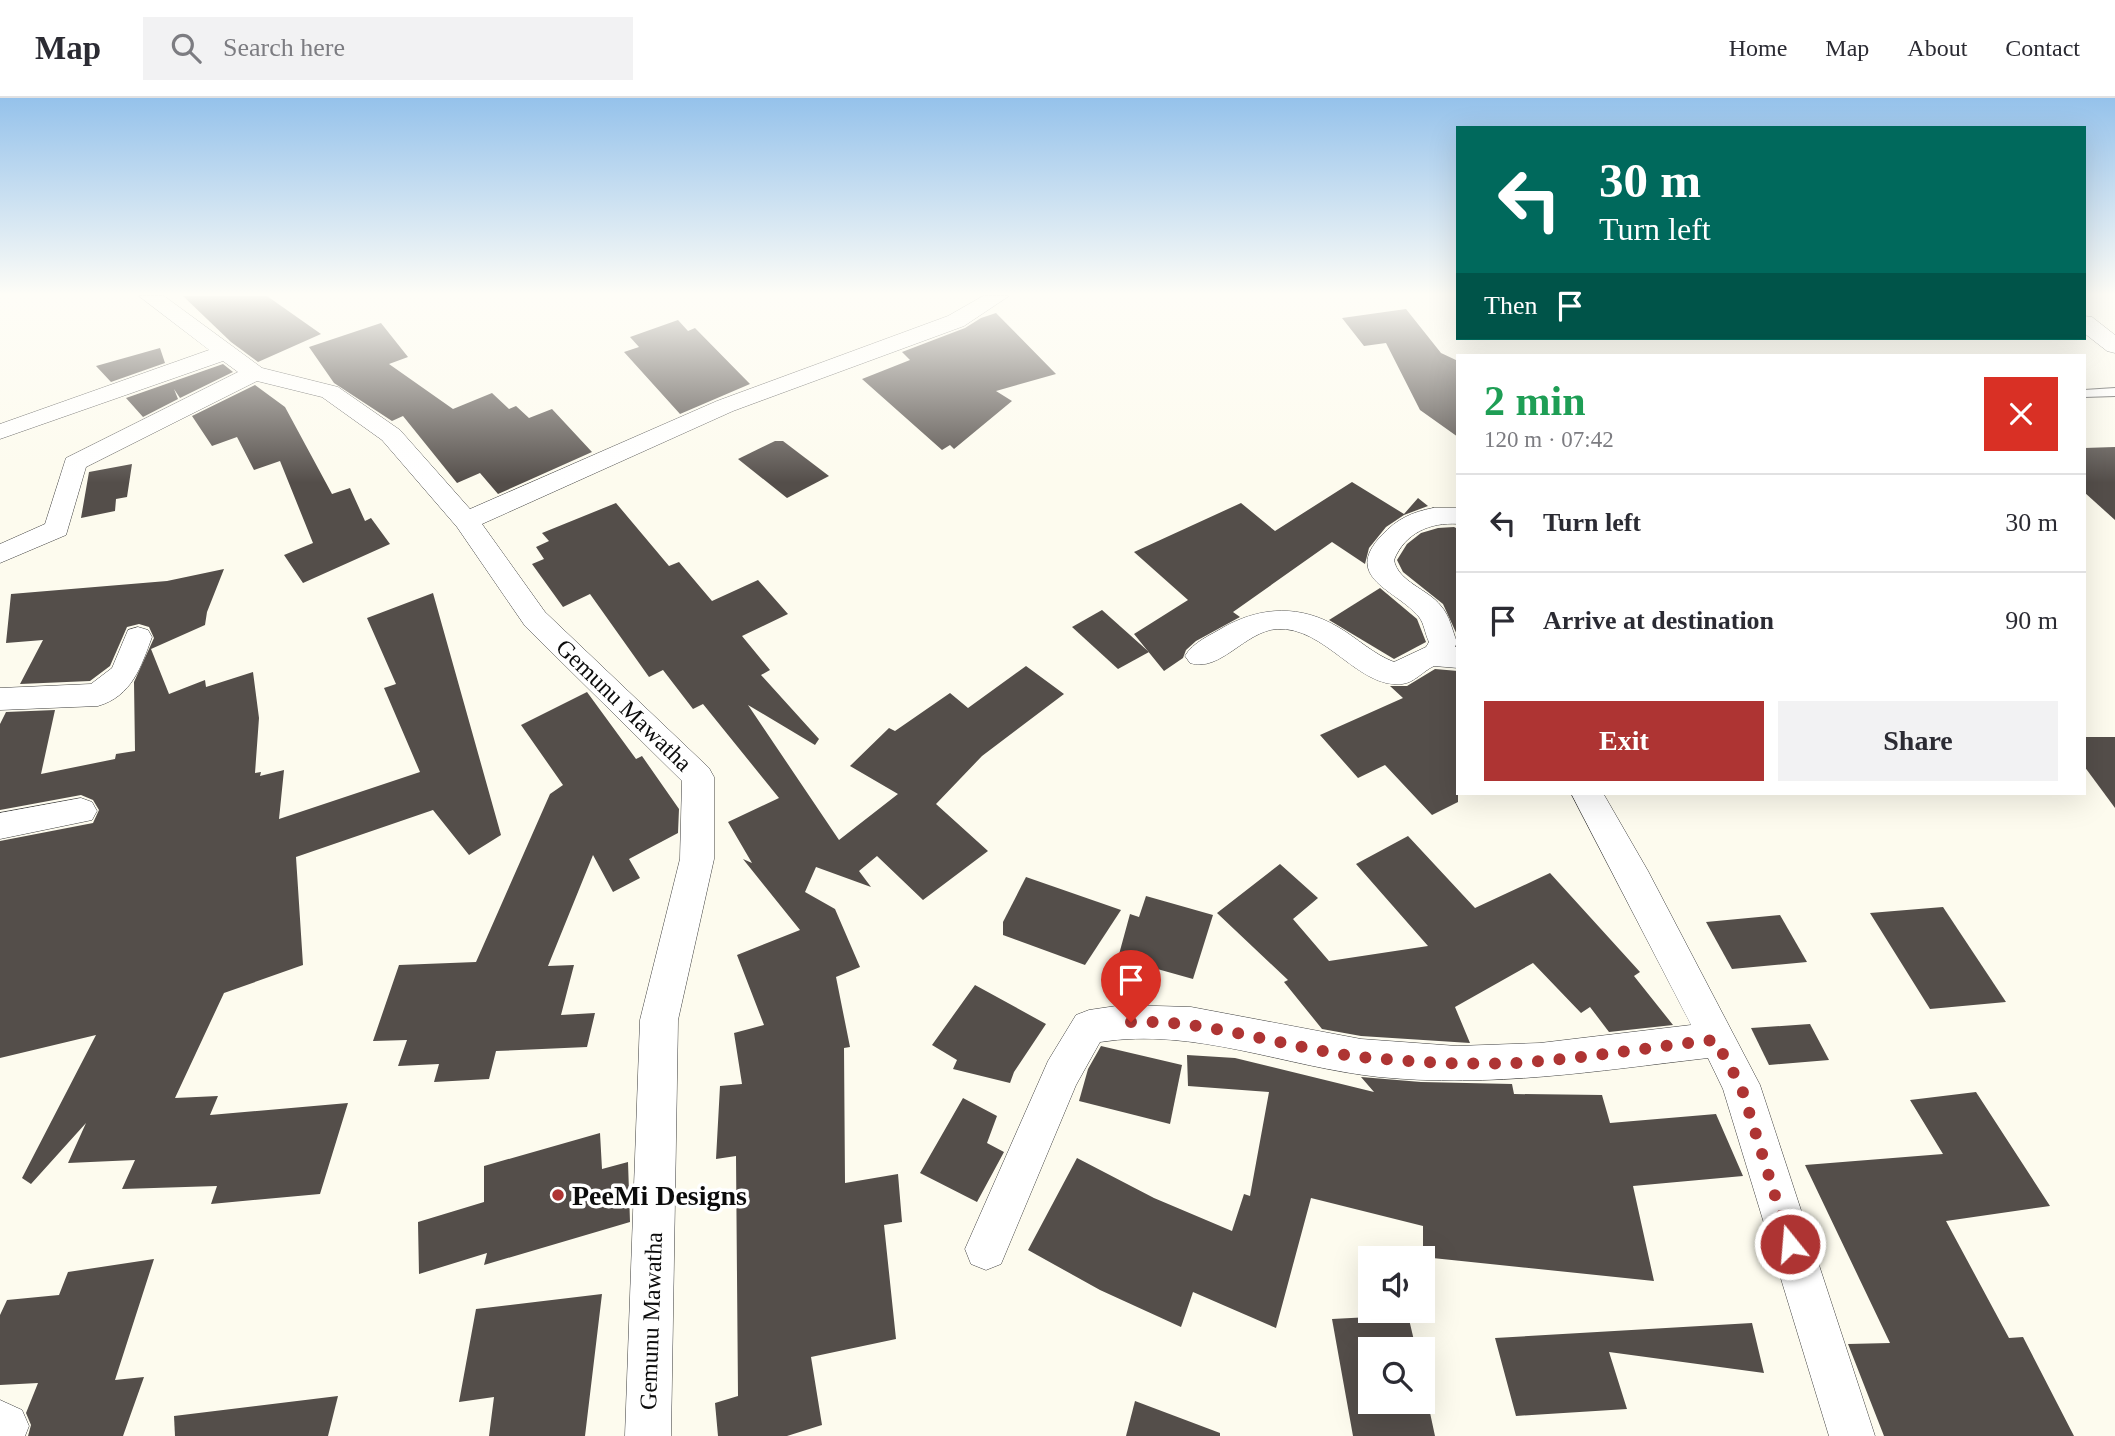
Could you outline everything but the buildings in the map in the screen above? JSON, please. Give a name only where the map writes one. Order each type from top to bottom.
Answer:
[{"type":"street","points":[[0,432],[208,358]]},
{"type":"street","name":"Gemunu Mawatha","points":[[235,358],[254,373],[330,392],[391,435],[466,521],[535,619],[698,777],[697,859],[659,1020],[648,1436]]},
{"type":"street","points":[[466,521],[725,406],[854,358]]},
{"type":"street","points":[[0,554],[57,529],[75,463],[254,373]]},
{"type":"street","points":[[1200,656],[1259,621],[1284,617],[1309,624],[1332,636],[1384,672],[1401,674],[1415,662],[1448,655],[1433,614],[1385,576],[1380,562],[1384,546],[1421,517],[1441,514],[1456,516]]},
{"type":"street","points":[[0,699],[97,695],[124,674],[138,637]]},
{"type":"street","points":[[1588,795],[1636,881],[1715,1040],[1741,1086],[1852,1436]]},
{"type":"street","points":[[0,826],[81,811]]},
{"type":"street","points":[[986,1249],[1061,1073],[1089,1027],[1107,1023],[1155,1021],[1361,1057],[1461,1063],[1515,1063],[1715,1040]]},
{"type":"street","points":[[0,1423],[5,1426],[2,1436]]},
{"type":"lane","points":[[2086,394],[2115,392]]},
{"type":"place","name":"PeeMi Designs","points":[[558,1195]]},
{"type":"route","points":[[1131,1022],[1155,1021],[1213,1029],[1361,1057],[1461,1063],[1515,1063],[1715,1040],[1741,1086],[1790,1244]]}]
